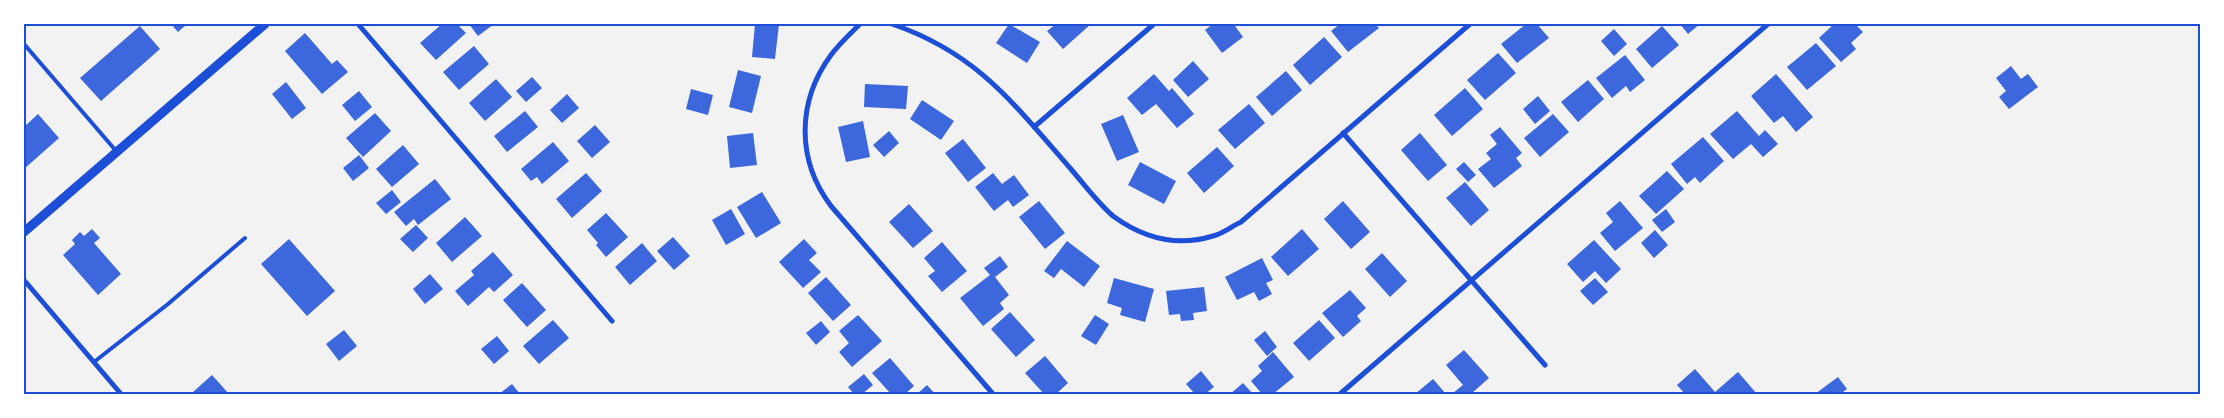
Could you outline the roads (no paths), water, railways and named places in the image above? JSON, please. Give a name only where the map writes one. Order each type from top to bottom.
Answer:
[{"type":"street","points":[[24,232],[265,24]]},
{"type":"street","points":[[358,24],[612,321]]},
{"type":"street","points":[[860,24],[831,54],[810,90],[804,132],[805,149],[812,173],[831,206],[993,394]]},
{"type":"street","points":[[892,24],[940,45],[969,63],[1001,90],[1107,211],[1128,227],[1152,237],[1168,240],[1203,239],[1227,231],[1242,222],[1470,24]]},
{"type":"street","points":[[1034,128],[1154,24]]},
{"type":"street","points":[[1340,394],[1768,24]]},
{"type":"street","points":[[1343,133],[1545,365]]},
{"type":"street","points":[[24,280],[121,394]]},
{"type":"lane","points":[[24,44],[117,152]]},
{"type":"lane","points":[[94,362],[168,304],[245,238]]}]
